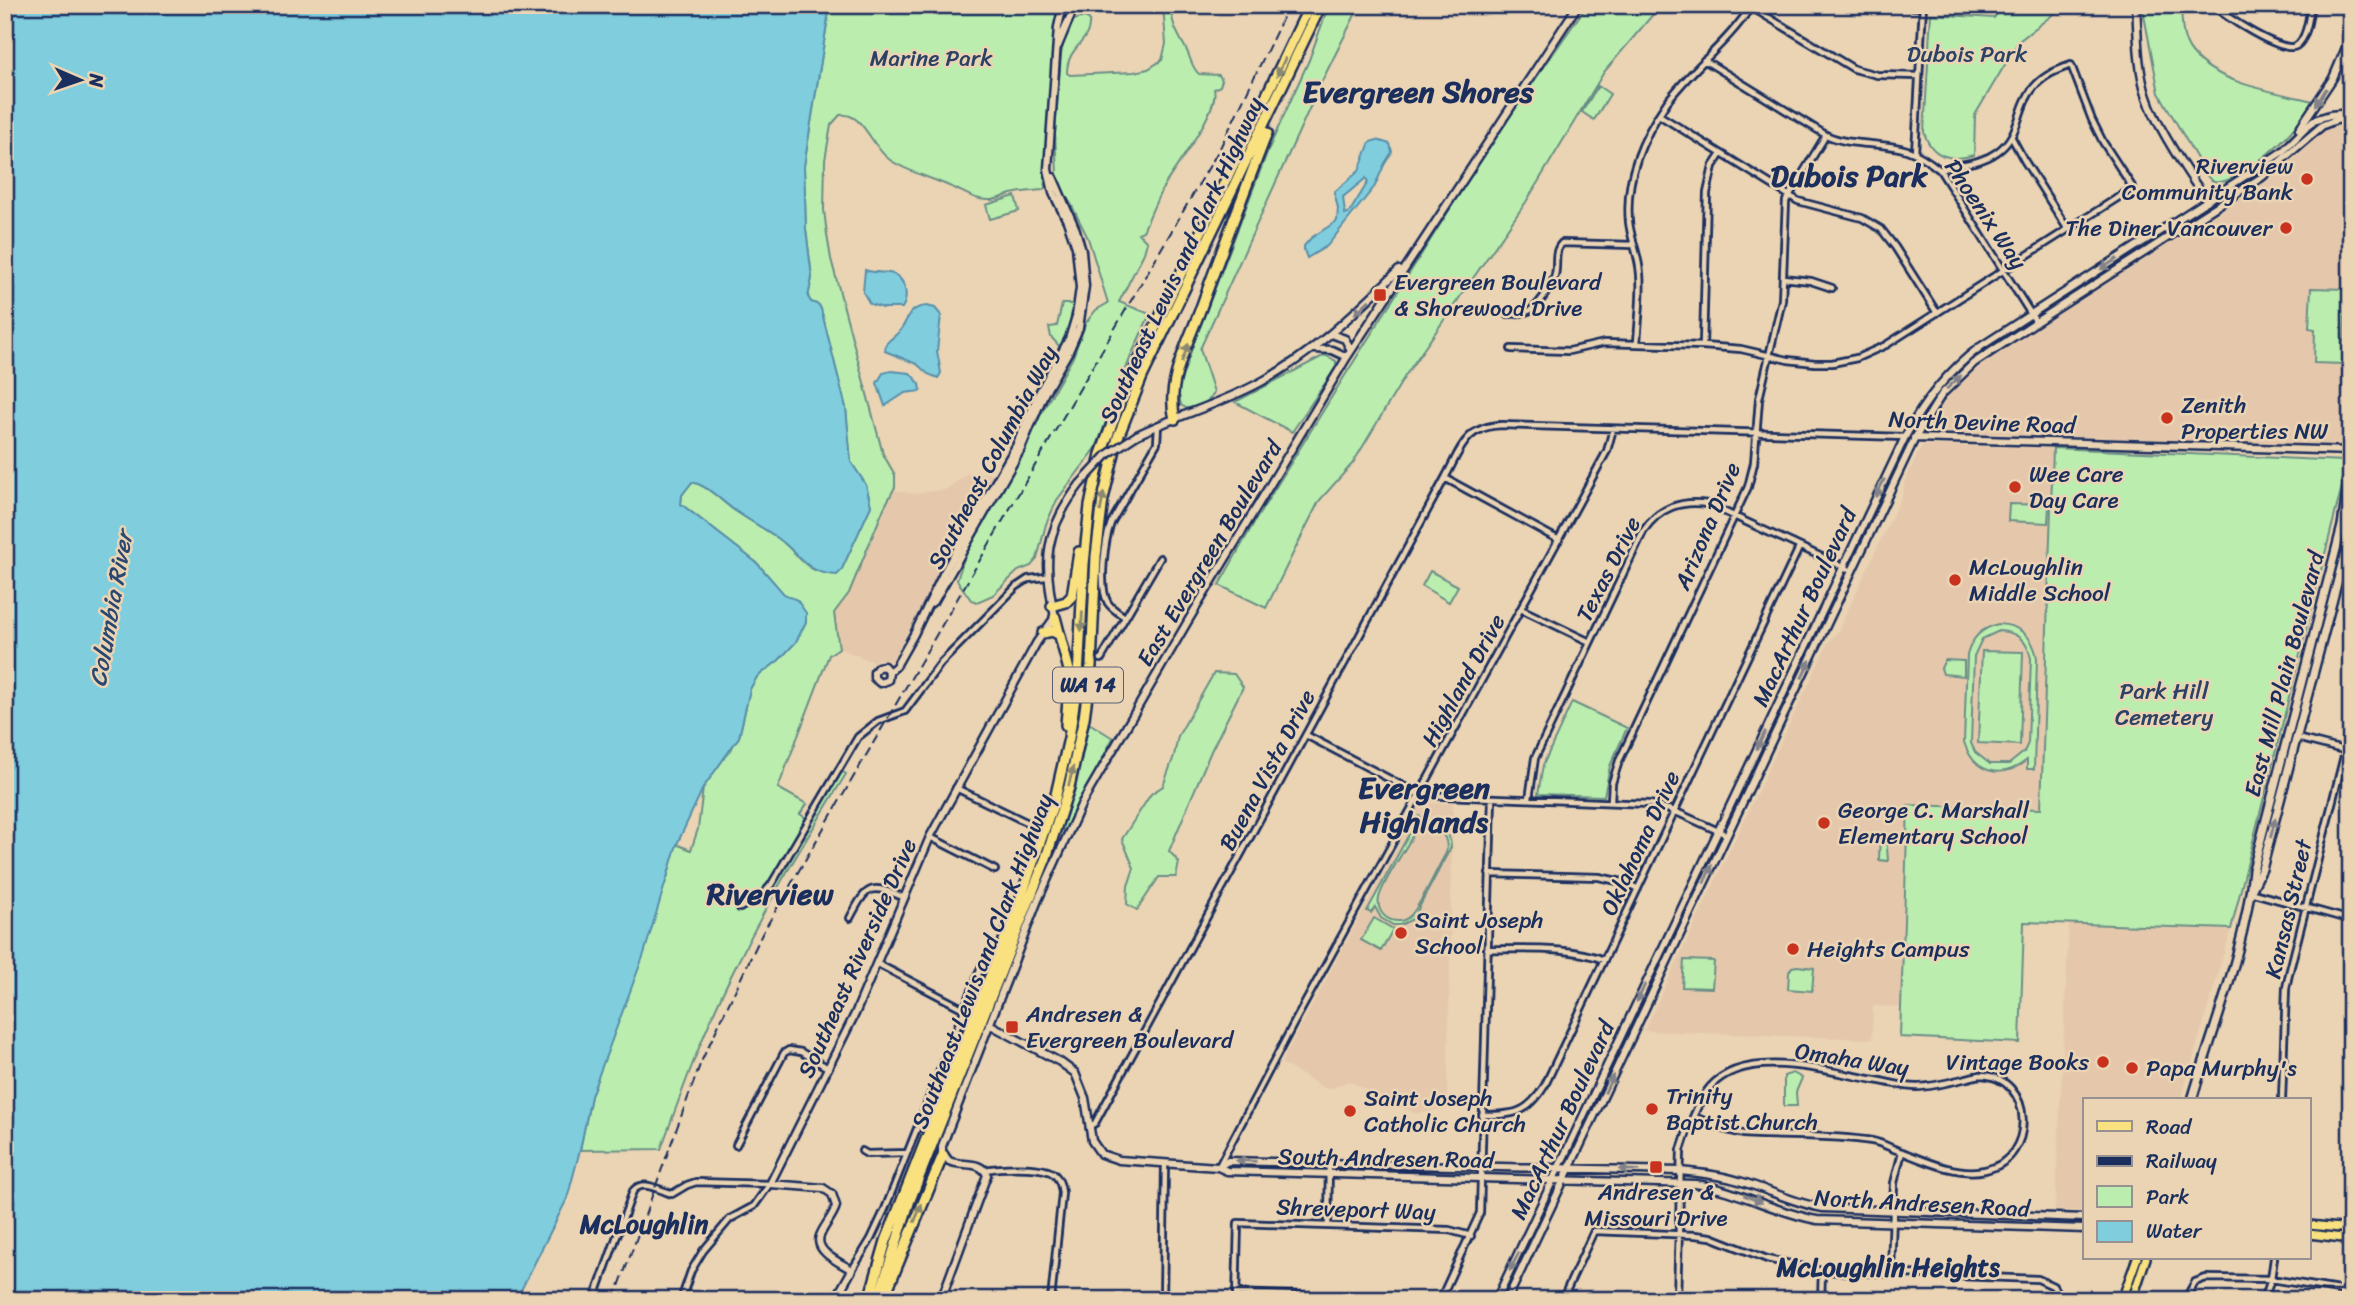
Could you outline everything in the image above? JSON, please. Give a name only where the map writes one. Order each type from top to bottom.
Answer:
[{"type":"highway","name":"Southeast Lewis and Clark Highway","points":[[869,1300],[886,1241],[1020,900],[1063,770],[1078,677],[1090,506],[1101,454],[1123,394],[1310,5]]},
{"type":"highway","name":"Southeast Lewis and Clark Highway","points":[[881,1300],[910,1200],[1046,858],[1069,787],[1084,718],[1091,666],[1100,519],[1118,437],[1142,377],[1321,5]]},
{"type":"highway","points":[[1175,419],[1172,397],[1180,366],[1238,204],[1289,75]]},
{"type":"highway","points":[[1052,606],[1069,600],[1072,596],[1079,546],[1090,506]]},
{"type":"highway","points":[[1055,617],[1070,674],[1063,770]]},
{"type":"highway","points":[[1043,633],[1052,631],[1060,635]]},
{"type":"highway","points":[[881,1300],[943,1155]]},
{"type":"main road","name":"East Mill Plain Boulevard","points":[[2193,1098],[2231,974],[2256,857],[2342,526],[2351,465]]},
{"type":"main road","name":"East Mill Plain Boulevard","points":[[2250,892],[2262,869],[2351,530]]},
{"type":"main road","points":[[2310,1225],[2351,1229]]},
{"type":"main road","points":[[2310,1234],[2351,1238]]},
{"type":"main road","points":[[2122,1300],[2136,1260]]},
{"type":"main road","points":[[2132,1300],[2145,1260]]},
{"type":"street","name":"Southeast Columbia Way","points":[[889,672],[899,661],[944,572],[1016,446],[1039,393],[1069,339],[1076,316],[1080,288],[1077,254],[1049,178],[1058,27],[1063,5]]},
{"type":"street","name":"Southeast Columbia Way","points":[[1057,47],[1075,5]]},
{"type":"street","name":"East Evergreen Boulevard","points":[[943,1155],[942,1146],[989,1024],[1055,859],[1082,803],[1349,353],[1572,9],[1578,5]]},
{"type":"street","points":[[1892,5],[1923,6],[1915,153]]},
{"type":"street","points":[[2136,5],[2141,71],[2146,96],[2166,135],[2207,201]]},
{"type":"street","points":[[2213,5],[2220,13],[2248,29],[2291,48],[2298,45],[2303,37],[2311,5]]},
{"type":"street","points":[[1637,344],[1640,276],[1629,222],[1634,162],[1659,115],[1704,60],[1743,19],[1751,6],[1854,69],[1877,75],[1919,76]]},
{"type":"street","points":[[2278,153],[2303,125],[2323,94],[2351,36]]},
{"type":"street","name":"Phoenix Way","points":[[1704,60],[1826,135],[1846,142],[1895,147],[1915,153],[1940,170],[2036,322]]},
{"type":"street","points":[[1511,349],[1569,351],[1604,344],[1637,344],[1728,347],[1815,363],[1857,358],[1886,345],[2133,188],[2103,142],[2071,65],[2049,73],[2033,88],[2012,138],[1997,152],[1982,161],[1940,170]]},
{"type":"street","points":[[1659,115],[1789,195],[1810,204],[1862,218],[1881,229],[1937,313]]},
{"type":"street","name":"MacArthur Boulevard","points":[[1496,1300],[1842,567],[1919,411],[1948,374],[1980,347],[2283,151],[2315,120],[2330,115],[2351,115]]},
{"type":"street","name":"MacArthur Boulevard","points":[[1507,1300],[1927,415],[1951,385],[1974,363],[2249,186],[2323,125],[2351,115]]},
{"type":"street","name":"Arizona Drive","points":[[1611,801],[1612,783],[1619,761],[1748,487],[1755,463],[1759,399],[1780,309],[1785,210],[1789,195],[1826,135]]},
{"type":"street","points":[[2012,138],[2067,228]]},
{"type":"street","points":[[1703,346],[1707,193],[1713,166],[1721,154]]},
{"type":"street","points":[[1508,314],[1535,309],[1555,277],[1557,249],[1562,243],[1634,245]]},
{"type":"street","points":[[1055,617],[1046,577],[1052,534],[1062,510],[1080,484],[1108,454],[1158,425],[1210,406],[1253,386],[1314,349],[1407,263]]},
{"type":"street","points":[[1783,278],[1811,281],[1832,288]]},
{"type":"street","points":[[1314,349],[1349,353],[1345,340],[1331,334]]},
{"type":"street","points":[[1125,618],[1114,610],[1105,596],[1107,533],[1157,443],[1158,425]]},
{"type":"street","name":"North Devine Road","points":[[1476,430],[1488,425],[1502,425],[2351,452]]},
{"type":"street","name":"Highland Drive","points":[[1218,1167],[1607,451],[1613,429]]},
{"type":"street","name":"Buena Vista Drive","points":[[1089,1126],[1095,1123],[1445,478],[1468,438],[1476,430]]},
{"type":"street","points":[[1445,478],[1559,540]]},
{"type":"street","name":"Texas Drive","points":[[1529,799],[1535,758],[1644,530],[1663,510],[1692,502],[1708,504],[1853,571]]},
{"type":"street","name":"Oklahoma Drive","points":[[1482,1115],[1518,1112],[1538,1097],[1799,548]]},
{"type":"street","points":[[1101,659],[1160,558]]},
{"type":"street","points":[[740,908],[764,893],[771,885],[858,737],[878,721],[905,710],[941,663],[1016,587],[1028,579],[1046,577]]},
{"type":"street","points":[[1521,608],[1590,642]]},
{"type":"street","name":"Southeast Riverside Drive","points":[[681,1300],[691,1271],[703,1251],[730,1219],[754,1206],[770,1184],[878,964],[930,837],[1043,633],[1055,617]]},
{"type":"street","name":"Kansas Street","points":[[2282,1098],[2286,988],[2304,907],[2348,752],[2351,728]]},
{"type":"street","points":[[1307,735],[1420,795],[1650,804],[1674,811],[1727,835]]},
{"type":"street","points":[[2296,737],[2348,752]]},
{"type":"street","points":[[956,788],[1030,824]]},
{"type":"street","points":[[1440,1300],[1480,1213],[1492,797]]},
{"type":"street","points":[[930,837],[995,870]]},
{"type":"street","points":[[1489,874],[1599,877],[1627,883],[1638,890]]},
{"type":"street","points":[[850,918],[863,894],[870,888],[880,888],[903,898]]},
{"type":"street","points":[[2250,892],[2351,920]]},
{"type":"street","points":[[1487,949],[1571,952],[1604,960]]},
{"type":"street","points":[[878,964],[964,1009]]},
{"type":"street","points":[[835,1300],[876,1229],[982,965]]},
{"type":"street","name":"South Andresen Road","points":[[989,1024],[1060,1062],[1075,1073],[1085,1098],[1092,1142],[1101,1153],[1119,1160],[1218,1167],[1227,1171],[1458,1179],[1553,1179]]},
{"type":"street","points":[[736,1145],[784,1053],[789,1050],[801,1052],[829,1068]]},
{"type":"street","name":"Omaha Way","points":[[1677,1300],[1681,1150],[1709,1088],[1721,1077],[1733,1070],[1756,1066],[1804,1067],[1917,1087],[1989,1075],[2002,1079],[2018,1096],[2021,1134],[2018,1146],[2010,1158],[1996,1168],[1970,1172],[1955,1170],[1902,1152]]},
{"type":"street","points":[[1695,1117],[1723,1129],[1744,1134],[1876,1141],[1902,1152],[1894,1183],[1891,1273]]},
{"type":"street","points":[[862,1150],[867,1154],[907,1153]]},
{"type":"street","points":[[943,1155],[951,1163],[978,1166],[985,1170],[1000,1167],[1047,1171],[1055,1175],[1062,1193],[1051,1300]]},
{"type":"street","name":"South Andresen Road","points":[[1218,1167],[1228,1161],[1559,1168]]},
{"type":"street","points":[[1328,1226],[1329,1164]]},
{"type":"street","points":[[1163,1300],[1165,1165]]},
{"type":"street","name":"North Andresen Road","points":[[1559,1168],[1680,1171],[1721,1176],[1785,1199],[1820,1208],[2083,1217]]},
{"type":"street","points":[[941,1300],[986,1179],[985,1170]]},
{"type":"street","name":"North Andresen Road","points":[[1553,1179],[1714,1186],[1792,1215],[1838,1222],[2083,1229]]},
{"type":"street","points":[[594,1300],[636,1188],[645,1185],[672,1194],[696,1182],[828,1189],[836,1206],[819,1243],[822,1250],[852,1270]]},
{"type":"street","name":"Shreveport Way","points":[[1236,1296],[1238,1223],[1449,1230],[1471,1236]]},
{"type":"street","points":[[1562,1300],[1594,1231],[1678,1233],[1711,1237],[1767,1259],[1822,1271],[2038,1279],[2053,1286],[2061,1300]]},
{"type":"street","points":[[2264,1300],[2274,1260]]},
{"type":"street","points":[[1821,1300],[1822,1271]]},
{"type":"street","points":[[2185,1300],[2196,1282],[2206,1278],[2271,1279],[2348,1291],[2343,1300]]},
{"type":"street","points":[[1236,1296],[1418,1300]]},
{"type":"shaded area","points":[[2351,121],[2351,340],[2346,446],[1929,430],[1929,425],[1948,396],[1994,355],[2263,184],[2323,129]]},
{"type":"shaded area","points":[[1922,445],[2053,448],[2041,809],[1908,805],[1901,1007],[1873,1006],[1872,1039],[1644,1031],[1828,643],[1838,631],[1903,493],[1904,483]]},
{"type":"shaded area","points":[[968,473],[998,473],[893,660],[890,662],[879,659],[873,662],[839,648],[834,613],[849,592],[893,490],[914,494],[947,489]]},
{"type":"shaded area","name":"Saint Joseph School","points":[[1421,803],[1453,803],[1447,1108],[1416,1114],[1349,1081],[1328,1090],[1281,1063]]},
{"type":"shaded area","points":[[2069,924],[2231,929],[2182,1098],[2083,1098],[2083,1211],[2055,1210]]},
{"type":"green space","name":"Marine Park","points":[[830,5],[1062,5],[1053,54],[1045,187],[1043,190],[1015,193],[993,200],[979,199],[890,160],[861,124],[848,115],[840,115],[831,125],[825,160],[824,210],[831,259],[883,454],[895,475],[895,487],[849,593],[834,613],[839,648],[829,655],[778,788],[807,804],[800,814],[806,818],[836,768],[846,774],[774,895],[723,992],[661,1149],[580,1150],[591,1096],[668,875],[676,844],[691,850],[698,829],[703,788],[739,737],[750,689],[757,677],[796,642],[784,595],[757,563],[681,504],[682,495],[692,482],[704,487],[778,538],[812,569],[829,573],[841,571],[871,506],[866,485],[851,462],[846,408],[821,309],[808,297],[812,278],[806,229],[804,166]]},
{"type":"green space","points":[[1163,5],[1171,5],[1175,28],[1196,71],[1199,74],[1219,75],[1222,80],[1220,86],[1214,89],[1214,98],[1204,123],[1164,186],[1143,231],[1138,233],[1147,242],[1144,253],[1119,302],[1150,314],[1096,448],[1057,500],[1046,524],[1037,559],[1031,566],[1018,571],[993,595],[977,602],[971,600],[957,580],[967,549],[1022,454],[1073,357],[1085,324],[1096,310],[1108,303],[1088,238],[1060,187],[1057,174],[1055,133],[1064,39],[1074,20],[1084,17],[1089,19],[1087,34],[1068,64],[1067,73],[1070,75],[1148,69],[1162,60],[1166,44]]},
{"type":"green space","points":[[1329,5],[1360,5],[1321,83],[1200,349],[1214,392],[1203,404],[1186,408],[1181,405],[1178,390],[1192,348],[1269,148],[1309,60]]},
{"type":"green space","points":[[1587,5],[1661,5],[1604,72],[1526,202],[1405,376],[1353,463],[1319,501],[1266,608],[1219,585],[1255,521],[1494,139]]},
{"type":"green space","name":"Dubois Park","points":[[2004,5],[2065,5],[2019,41],[1975,115],[1974,155],[1957,158],[1943,155],[1932,147],[1924,132],[1931,14],[1994,18]]},
{"type":"green space","points":[[2142,5],[2181,5],[2188,48],[2203,64],[2216,72],[2248,85],[2313,101],[2297,125],[2268,153],[2234,177],[2214,182],[2207,176],[2159,93]]},
{"type":"green space","points":[[1598,86],[1610,94],[1594,120],[1582,112]]},
{"type":"green space","points":[[1015,196],[1019,211],[990,219],[986,205]]},
{"type":"green space","points":[[2311,288],[2346,289],[2343,364],[2314,363],[2315,329],[2309,328]]},
{"type":"green space","points":[[1062,304],[1074,304],[1060,347],[1051,337],[1049,327],[1057,326]]},
{"type":"green space","points":[[1325,355],[1336,361],[1336,367],[1292,432],[1235,402]]},
{"type":"green space","name":"Park Hill Cemetery","points":[[2053,448],[2344,461],[2342,486],[2231,929],[2024,922],[2020,1043],[1900,1037],[1908,805],[2041,809]]},
{"type":"green space","points":[[2009,504],[2049,505],[2048,523],[2008,521]]},
{"type":"green space","points":[[1430,571],[1458,586],[1449,602],[1422,586]]},
{"type":"green space","points":[[1998,624],[2019,629],[2024,633],[2029,638],[2037,658],[2034,769],[2027,769],[2027,760],[2017,767],[1998,772],[1981,767],[1974,761],[1964,742],[1967,655],[1978,635]],"holes":[[[1999,631],[2016,635],[2024,642],[2031,658],[2028,743],[2024,752],[2009,764],[1990,764],[1975,752],[1971,743],[1974,656],[1982,639]]]},
{"type":"green space","points":[[1982,651],[2023,652],[2020,745],[1978,743]]},
{"type":"green space","points":[[1945,660],[1964,661],[1964,676],[1943,674],[1941,668]]},
{"type":"green space","points":[[1214,673],[1234,674],[1243,687],[1211,751],[1169,851],[1179,862],[1176,877],[1159,877],[1137,910],[1127,904],[1128,886],[1134,868],[1122,839],[1151,794],[1163,786],[1178,736]]},
{"type":"green space","points":[[1572,702],[1627,728],[1610,766],[1604,796],[1538,794],[1543,765]]},
{"type":"green space","points":[[1089,723],[1113,738],[1064,832],[1062,828],[1075,790]]},
{"type":"green space","points":[[1419,816],[1422,818],[1419,824],[1431,823],[1441,827],[1448,835],[1451,847],[1413,919],[1393,925],[1381,918],[1375,907],[1371,913],[1367,911]],"holes":[[[1428,826],[1443,835],[1446,853],[1416,909],[1406,919],[1394,921],[1380,911],[1379,898],[1413,835]]]},
{"type":"green space","points":[[1880,833],[1886,833],[1888,861],[1879,860]]},
{"type":"green space","points":[[1374,918],[1393,929],[1381,951],[1361,940]]},
{"type":"green space","points":[[1684,960],[1714,961],[1712,988],[1682,987]]},
{"type":"green space","points":[[1792,967],[1814,968],[1812,991],[1788,989],[1789,972]]},
{"type":"green space","points":[[1793,1073],[1802,1078],[1796,1092],[1797,1106],[1784,1106],[1784,1076]]},
{"type":"water","name":"Columbia River","points":[[5,5],[830,5],[804,166],[806,229],[812,278],[808,297],[821,309],[846,408],[851,462],[866,485],[871,506],[837,575],[811,567],[779,539],[704,487],[692,482],[682,495],[681,504],[757,563],[784,594],[797,600],[806,613],[806,622],[796,642],[757,677],[750,689],[739,737],[703,788],[677,844],[644,954],[591,1096],[567,1199],[516,1300],[5,1300]]},
{"type":"water","points":[[1377,140],[1390,144],[1392,152],[1375,186],[1327,246],[1307,258],[1304,246],[1311,238],[1337,221],[1338,208],[1334,192],[1359,171],[1370,142]],"holes":[[[1366,178],[1368,182],[1349,213],[1345,214],[1343,197]]]},
{"type":"water","points":[[865,270],[890,273],[901,280],[906,294],[902,308],[883,308],[870,304],[863,292]]},
{"type":"water","points":[[927,306],[935,308],[941,315],[937,351],[941,373],[938,378],[928,374],[917,364],[885,351],[886,344],[899,332],[912,312]]},
{"type":"water","points":[[883,373],[910,373],[920,384],[921,391],[905,393],[885,406],[877,383]]},
{"type":"railway","points":[[614,1300],[701,1062],[762,934],[1220,148],[1289,5]]},
{"type":"place","name":"Riverview Community Bank","points":[[2307,179]]},
{"type":"place","name":"The Diner Vancouver","points":[[2286,228]]},
{"type":"place","name":"Evergreen Boulevard & Shorewood Drive","points":[[1380,295]]},
{"type":"place","name":"Zenith Properties NW","points":[[2167,418]]},
{"type":"place","name":"Wee Care Day Care","points":[[2015,487]]},
{"type":"place","name":"McLoughlin Middle School","points":[[1955,580]]},
{"type":"place","name":"George C. Marshall Elementary School","points":[[1824,823]]},
{"type":"place","name":"Saint Joseph School","points":[[1401,933]]},
{"type":"place","name":"Heights Campus","points":[[1793,949]]},
{"type":"place","name":"Andresen & Evergreen Boulevard","points":[[1012,1027]]},
{"type":"place","name":"Vintage Books","points":[[2103,1062]]},
{"type":"place","name":"Papa Murphy's","points":[[2132,1068]]},
{"type":"place","name":"Trinity Baptist Church","points":[[1652,1109]]},
{"type":"place","name":"Saint Joseph Catholic Church","points":[[1350,1111]]},
{"type":"place","name":"Andresen & Missouri Drive","points":[[1656,1167]]},
{"type":"district","name":"Evergreen Shores","points":[[1418,92]]},
{"type":"district","name":"Dubois Park","points":[[1849,176]]},
{"type":"district","name":"Evergreen Highlands","points":[[1424,805]]},
{"type":"district","name":"Riverview","points":[[770,894]]},
{"type":"district","name":"McLoughlin","points":[[644,1224]]},
{"type":"district","name":"McLoughlin Heights","points":[[1888,1267]]}]
